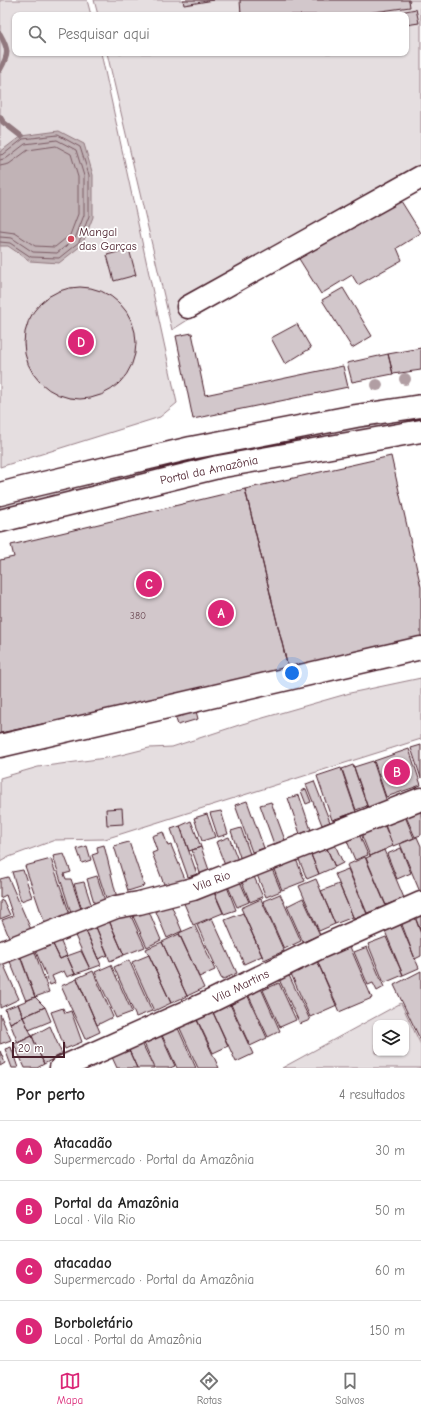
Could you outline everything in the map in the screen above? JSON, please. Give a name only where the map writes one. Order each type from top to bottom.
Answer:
[{"type":"street","points":[[188,307],[421,177]]},
{"type":"street","name":"Portal da Amazônia","points":[[0,494],[191,448],[356,416],[421,406]]},
{"type":"street","name":"Portal da Amazônia","points":[[0,521],[218,467],[421,431]]},
{"type":"street","points":[[0,746],[421,648]]},
{"type":"street","name":"Vila Rio","points":[[0,954],[116,907],[139,903],[193,889],[421,799]]},
{"type":"street","name":"Vila Martins","points":[[61,1068],[209,1002],[321,947],[421,903]]},
{"type":"shaded area","name":"Mangal das Garças","points":[[0,0],[87,0],[90,12],[12,12],[12,56],[102,56],[177,403],[160,417],[0,467]]},
{"type":"shaded area","points":[[94,0],[421,0],[421,171],[172,330],[108,56],[409,56],[409,12],[97,12]]},
{"type":"shaded area","points":[[421,414],[421,423],[0,513],[0,498],[12,494]]},
{"type":"shaded area","points":[[421,678],[421,739],[105,839],[55,840],[9,857],[0,862],[0,778],[38,767],[113,757],[149,748],[172,747],[242,724],[350,693]]},
{"type":"shaded area","points":[[401,1003],[421,1045],[421,1068],[282,1068]]},
{"type":"water","points":[[59,131],[84,144],[93,175],[93,217],[82,245],[59,263],[30,261],[8,246],[0,246],[0,152],[21,136]]},
{"type":"building","points":[[183,0],[214,0],[184,5]]},
{"type":"building","points":[[240,0],[409,0],[410,7],[374,12],[241,12]]},
{"type":"building","points":[[416,9],[419,23],[409,25],[409,12],[400,12]]},
{"type":"building","points":[[396,193],[421,233],[397,248],[402,260],[358,285],[352,275],[321,294],[296,254]]},
{"type":"building","points":[[129,249],[136,275],[114,281],[107,255]]},
{"type":"building","points":[[80,287],[102,291],[120,303],[132,321],[136,343],[132,365],[120,383],[102,395],[80,399],[58,395],[40,383],[28,365],[24,343],[28,321],[40,303],[58,291]]},
{"type":"building","points":[[343,288],[372,336],[352,348],[322,300]]},
{"type":"building","points":[[297,324],[311,348],[285,364],[271,338]]},
{"type":"building","points":[[192,333],[205,395],[343,366],[348,387],[193,419],[176,336]]},
{"type":"building","points":[[421,348],[421,370],[393,374],[388,354]]},
{"type":"building","points":[[388,354],[393,374],[352,382],[347,363]]},
{"type":"building","points":[[391,456],[421,587],[421,640],[289,672],[245,489]]},
{"type":"building","points":[[245,489],[289,672],[0,733],[0,560],[14,557],[11,545]]},
{"type":"building","points":[[195,707],[198,719],[178,725],[174,713]]},
{"type":"building","points":[[421,745],[421,778],[411,748]]},
{"type":"building","points":[[409,749],[421,785],[386,797],[374,761]]},
{"type":"building","points":[[373,761],[387,802],[368,808],[354,767]]},
{"type":"building","points":[[353,765],[367,806],[356,810],[342,769]]},
{"type":"building","points":[[341,768],[356,812],[332,820],[317,776]]},
{"type":"building","points":[[314,781],[330,822],[322,825],[306,784]]},
{"type":"building","points":[[306,789],[311,802],[306,804],[301,791]]},
{"type":"building","points":[[299,795],[311,830],[300,834],[288,798]]},
{"type":"building","points":[[247,801],[264,848],[252,852],[235,805]]},
{"type":"building","points":[[271,802],[285,840],[274,844],[260,805]]},
{"type":"building","points":[[421,805],[421,835],[415,837],[403,810]]},
{"type":"building","points":[[122,808],[123,824],[107,825],[106,809]]},
{"type":"building","points":[[402,809],[414,838],[393,846],[382,817]]},
{"type":"building","points":[[221,811],[228,834],[218,837],[210,813]]},
{"type":"building","points":[[207,814],[215,837],[202,841],[194,818]]},
{"type":"building","points":[[381,817],[393,846],[370,856],[358,826]]},
{"type":"building","points":[[191,821],[201,847],[189,851],[180,826]]},
{"type":"building","points":[[180,826],[197,874],[188,877],[171,829]]},
{"type":"building","points":[[241,828],[251,857],[241,860],[231,831]]},
{"type":"building","points":[[357,829],[368,855],[355,860],[344,834]]},
{"type":"building","points":[[163,832],[168,846],[171,845],[185,879],[165,887],[152,853],[157,851],[152,836]]},
{"type":"building","points":[[229,837],[239,863],[226,868],[216,842]]},
{"type":"building","points":[[417,837],[421,846],[420,892],[400,844]]},
{"type":"building","points":[[333,840],[343,863],[335,867],[325,844]]},
{"type":"building","points":[[129,842],[144,886],[128,891],[114,846]]},
{"type":"building","points":[[325,844],[335,867],[319,874],[309,850]]},
{"type":"building","points":[[104,845],[118,902],[108,904],[92,855],[98,853],[97,847]]},
{"type":"building","points":[[87,846],[91,860],[82,863],[77,849]]},
{"type":"building","points":[[201,847],[210,873],[201,876],[192,850]]},
{"type":"building","points":[[401,848],[411,873],[397,879],[387,854]]},
{"type":"building","points":[[309,850],[319,874],[307,879],[297,855]]},
{"type":"building","points":[[384,850],[404,898],[386,905],[366,858]]},
{"type":"building","points":[[293,852],[305,881],[282,890],[271,862]]},
{"type":"building","points":[[64,854],[71,872],[64,874],[66,879],[71,879],[82,912],[71,913],[53,856]]},
{"type":"building","points":[[365,857],[386,906],[367,913],[347,865]]},
{"type":"building","points":[[51,859],[71,918],[46,927],[25,866]]},
{"type":"building","points":[[270,864],[281,891],[266,897],[255,870]]},
{"type":"building","points":[[348,869],[367,914],[354,919],[335,874]]},
{"type":"building","points":[[23,870],[32,897],[21,901],[12,872]]},
{"type":"building","points":[[252,872],[263,897],[250,902],[240,877]]},
{"type":"building","points":[[97,876],[107,907],[96,909],[87,879]]},
{"type":"building","points":[[8,877],[33,934],[11,942],[2,920],[13,916],[6,895],[0,898],[0,879]]},
{"type":"building","points":[[238,877],[249,902],[237,907],[226,882]]},
{"type":"building","points":[[316,879],[335,924],[319,931],[299,886]]},
{"type":"building","points":[[84,882],[93,910],[83,913],[74,884]]},
{"type":"building","points":[[226,884],[236,910],[224,914],[213,889]]},
{"type":"building","points":[[339,884],[353,917],[335,924],[321,891]]},
{"type":"building","points":[[212,888],[223,913],[193,925],[183,901]]},
{"type":"building","points":[[280,894],[301,941],[284,949],[263,901]]},
{"type":"building","points":[[303,898],[320,935],[303,942],[287,906]]},
{"type":"building","points":[[261,899],[284,951],[264,960],[241,908]]},
{"type":"building","points":[[3,900],[10,915],[0,919],[0,901]]},
{"type":"building","points":[[169,900],[182,931],[167,938],[154,907]]},
{"type":"building","points":[[127,907],[145,947],[124,955],[107,916]]},
{"type":"building","points":[[148,909],[161,940],[147,947],[132,914]]},
{"type":"building","points":[[421,909],[421,932],[413,912]]},
{"type":"building","points":[[243,913],[262,956],[244,964],[225,920]]},
{"type":"building","points":[[107,916],[124,955],[110,961],[93,920]]},
{"type":"building","points":[[415,917],[421,934],[421,956],[415,959],[401,922]]},
{"type":"building","points":[[212,918],[237,973],[222,980],[197,925]]},
{"type":"building","points":[[93,920],[108,955],[98,959],[83,924]]},
{"type":"building","points":[[400,923],[419,968],[403,975],[384,929]]},
{"type":"building","points":[[83,924],[101,965],[90,969],[72,929]]},
{"type":"building","points":[[195,926],[215,970],[199,977],[179,933]]},
{"type":"building","points":[[179,934],[204,988],[187,996],[162,942]]},
{"type":"building","points":[[58,935],[67,956],[60,959],[50,938]]},
{"type":"building","points":[[386,937],[403,975],[384,983],[368,944]]},
{"type":"building","points":[[50,938],[60,959],[67,956],[75,974],[67,977],[64,971],[52,976],[55,983],[50,985],[33,945]]},
{"type":"building","points":[[162,942],[187,996],[171,1003],[146,949]]},
{"type":"building","points":[[348,942],[372,998],[339,1012],[315,956]]},
{"type":"building","points":[[33,947],[49,992],[35,997],[19,952]]},
{"type":"building","points":[[367,947],[384,987],[377,991],[373,983],[368,985],[354,952]]},
{"type":"building","points":[[81,951],[90,969],[75,974],[67,956]]},
{"type":"building","points":[[19,954],[35,997],[26,1001],[9,959]]},
{"type":"building","points":[[149,955],[171,1003],[154,1011],[132,962]]},
{"type":"building","points":[[315,956],[337,1005],[310,1017],[288,967]]},
{"type":"building","points":[[129,960],[152,1011],[136,1017],[114,967]]},
{"type":"building","points":[[2,961],[19,999],[0,1008],[0,962]]},
{"type":"building","points":[[111,965],[132,1012],[116,1018],[95,972]]},
{"type":"building","points":[[286,969],[310,1020],[300,1024],[276,973]]},
{"type":"building","points":[[93,971],[113,1017],[97,1025],[77,978]]},
{"type":"building","points":[[421,971],[421,1041],[394,985]]},
{"type":"building","points":[[77,979],[100,1032],[85,1039],[61,986]]},
{"type":"building","points":[[279,983],[296,1020],[280,1027],[263,990]]},
{"type":"building","points":[[260,986],[280,1031],[268,1037],[247,992]]},
{"type":"building","points":[[246,992],[267,1038],[250,1046],[229,1000]]},
{"type":"building","points":[[35,997],[45,1007],[23,1017],[18,1004]]},
{"type":"building","points":[[228,1000],[253,1054],[236,1062],[211,1008]]},
{"type":"building","points":[[18,1004],[23,1017],[10,1023],[5,1009]]},
{"type":"building","points":[[45,1007],[51,1021],[29,1030],[23,1017]]},
{"type":"building","points":[[63,1008],[65,1013],[71,1011],[82,1042],[65,1049],[51,1012]]},
{"type":"building","points":[[211,1008],[228,1046],[213,1053],[195,1015]]},
{"type":"building","points":[[0,1014],[11,1040],[0,1044]]},
{"type":"building","points":[[195,1016],[219,1068],[198,1068],[178,1024]]},
{"type":"building","points":[[23,1017],[32,1036],[18,1043],[10,1023]]},
{"type":"building","points":[[50,1026],[62,1054],[44,1064],[32,1036]]},
{"type":"building","points":[[177,1026],[196,1068],[177,1068],[161,1033]]},
{"type":"building","points":[[160,1033],[175,1066],[170,1068],[155,1068],[143,1041]]},
{"type":"building","points":[[32,1036],[44,1064],[37,1068],[25,1068],[14,1044]]},
{"type":"building","points":[[141,1041],[154,1068],[137,1068],[128,1048]]},
{"type":"building","points":[[11,1047],[18,1068],[12,1068],[5,1049]]},
{"type":"building","points":[[128,1048],[137,1068],[117,1068],[111,1055]]},
{"type":"building","points":[[0,1051],[5,1063],[0,1066]]},
{"type":"waterway","points":[[0,34],[7,52],[0,70]]},
{"type":"waterway","points":[[0,117],[3,122],[21,136]]},
{"type":"place","name":"Mangal das Garças","points":[[71,239]]},
{"type":"place","name":"Borboletário","points":[[81,342]]},
{"type":"place","name":"atacadao","points":[[149,584]]},
{"type":"place","name":"Atacadão","points":[[221,613]]},
{"type":"place","name":"Portal da Amazônia","points":[[397,772]]}]
